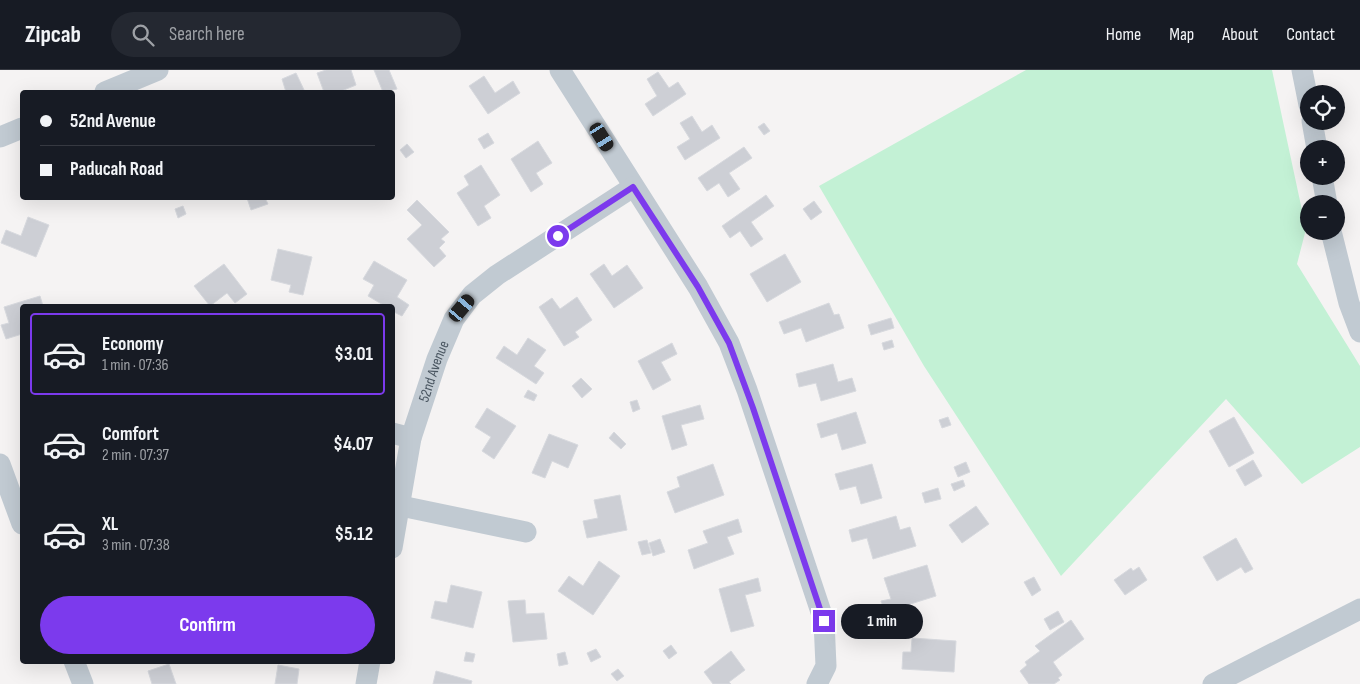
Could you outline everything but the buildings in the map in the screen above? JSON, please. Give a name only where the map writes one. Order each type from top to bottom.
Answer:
[{"type":"street","points":[[110,90],[158,70]]},
{"type":"street","points":[[560,70],[698,287],[732,351],[824,621],[821,675]]},
{"type":"street","points":[[1302,70],[1305,85]]},
{"type":"street","points":[[0,137],[20,129]]},
{"type":"street","name":"52nd Avenue","points":[[395,534],[401,506],[402,436],[454,319],[472,295],[498,274],[633,187]]},
{"type":"street","points":[[1333,240],[1349,304],[1360,332]]},
{"type":"street","points":[[0,464],[20,519]]},
{"type":"street","points":[[401,506],[526,532]]},
{"type":"street","points":[[1213,684],[1360,609]]},
{"type":"street","points":[[75,664],[83,684]]},
{"type":"street","points":[[366,684],[369,664]]},
{"type":"green space","points":[[1026,70],[1272,70],[1300,201],[1300,240],[1303,240],[1297,264],[1360,366],[1360,447],[1302,484],[1226,399],[1061,576],[924,366],[819,186]]},
{"type":"route","points":[[558,236],[633,187],[698,287],[729,343],[747,390],[824,621]]}]
